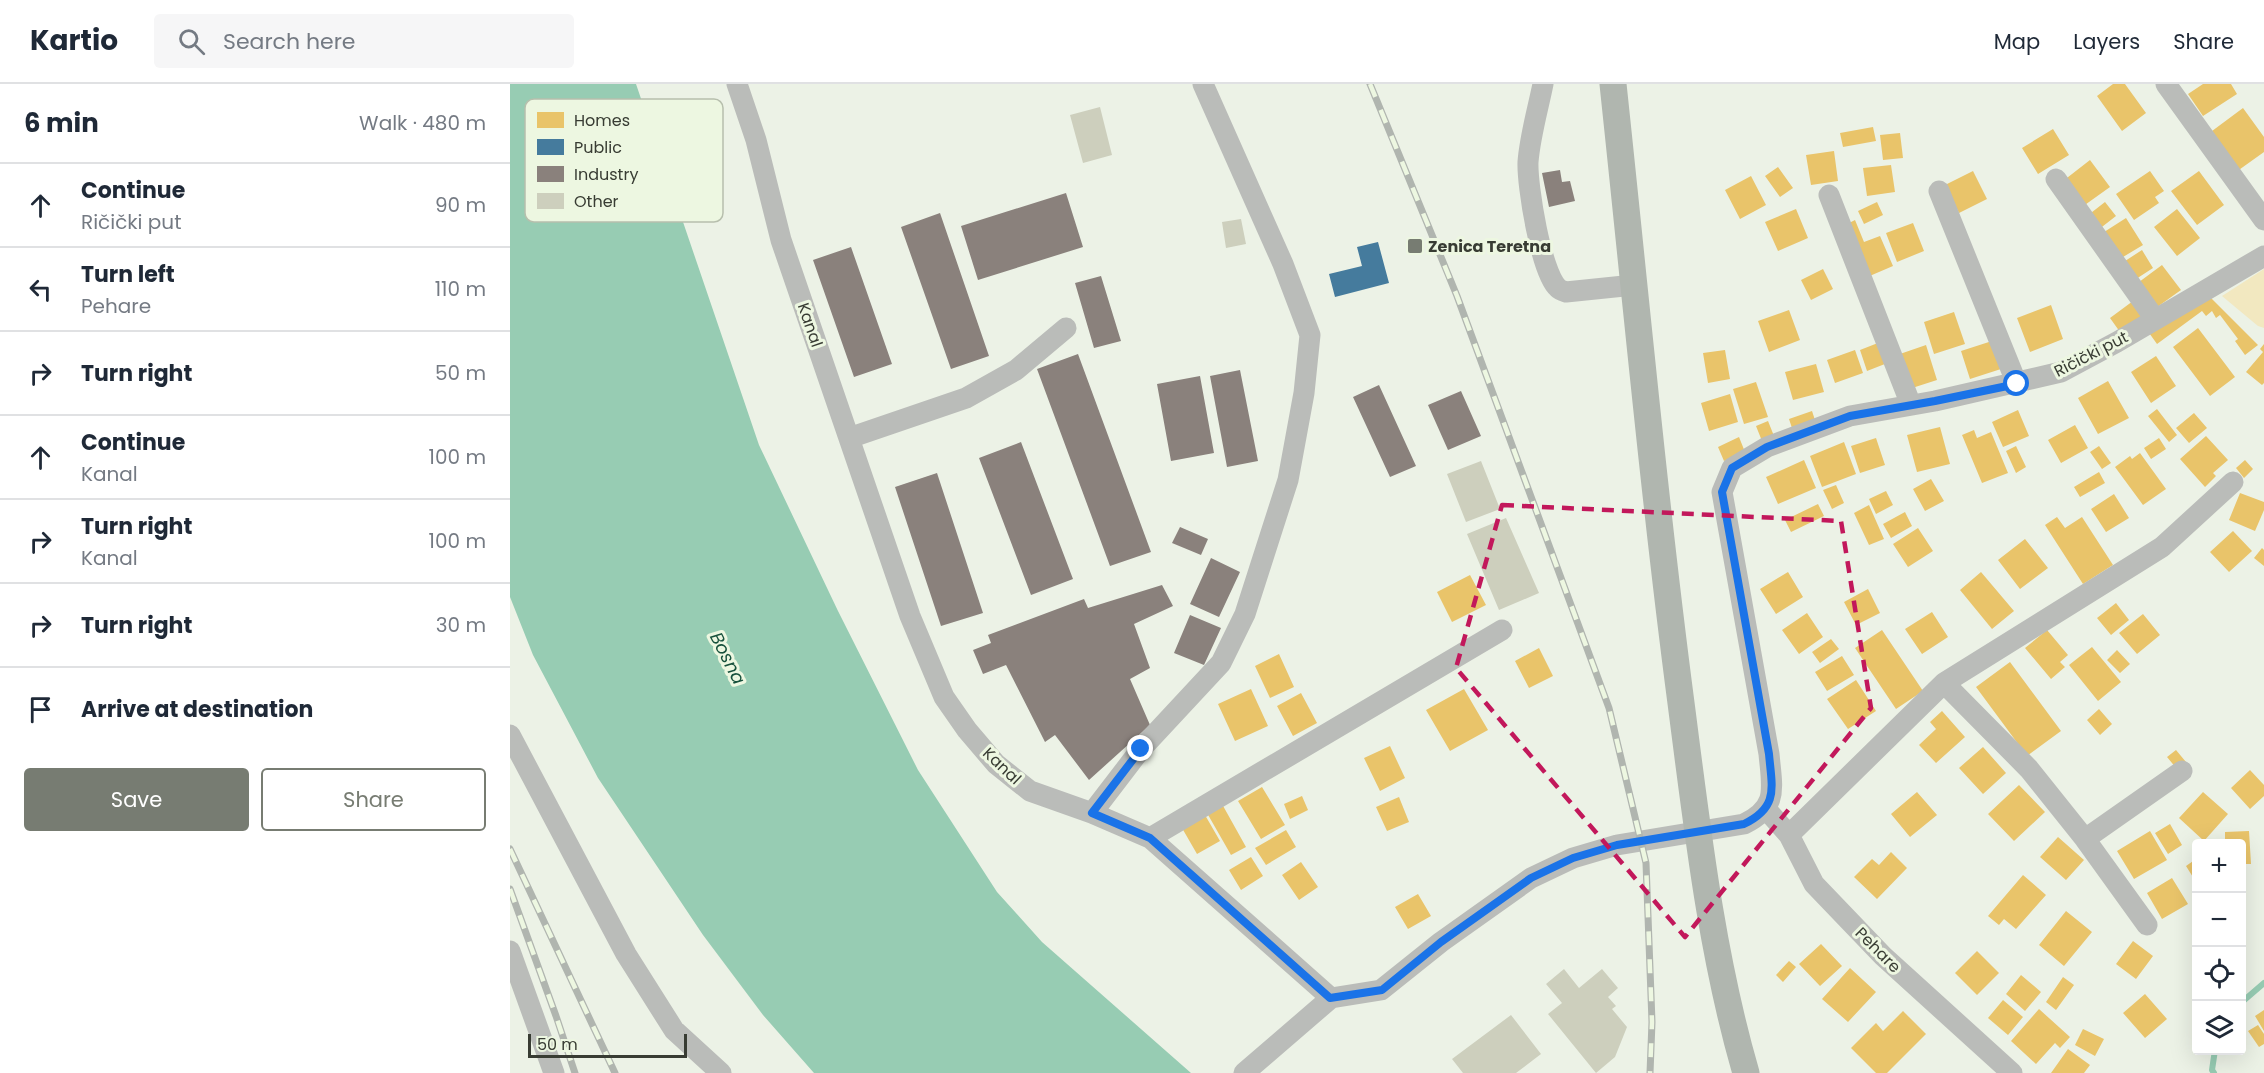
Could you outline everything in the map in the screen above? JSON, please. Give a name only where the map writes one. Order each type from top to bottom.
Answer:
[{"type":"main road","points":[[1613,84],[1657,505],[1699,844],[1727,1001],[1746,1073]]},
{"type":"street","name":"Kanal","points":[[737,84],[756,140],[781,240],[910,616],[944,697],[967,730],[996,764],[1030,791],[1092,813],[1150,838],[1330,998]]},
{"type":"street","points":[[1092,813],[1141,749],[1221,663],[1245,614],[1288,480],[1304,393],[1310,334],[1283,264],[1203,84]]},
{"type":"street","points":[[1544,84],[1528,161],[1529,192],[1535,226],[1547,266],[1557,287],[1566,292],[1634,285]]},
{"type":"street","points":[[2166,84],[2264,220]]},
{"type":"street","points":[[2056,179],[2155,320]]},
{"type":"street","points":[[1939,190],[2017,384]]},
{"type":"street","points":[[1829,195],[1911,405]]},
{"type":"street","name":"Ričički put","points":[[1766,809],[1771,796],[1769,754],[1722,492],[1732,468],[1767,447],[1850,416],[2017,384],[2061,372],[2155,320],[2264,255]]},
{"type":"street","points":[[849,438],[966,398],[1016,370],[1066,328]]},
{"type":"street","points":[[1789,835],[1944,683],[2162,547],[2233,482]]},
{"type":"street","points":[[1150,838],[1502,630]]},
{"type":"street","points":[[1944,683],[2029,769],[2085,839],[2147,925]]},
{"type":"street","points":[[510,735],[626,954],[674,1030],[721,1073]]},
{"type":"street","points":[[2085,839],[2182,771]]},
{"type":"street","points":[[1244,1073],[1330,998],[1382,990],[1441,942],[1531,878],[1573,858],[1617,845],[1744,824],[1766,809]]},
{"type":"street","name":"Pehare","points":[[1766,809],[1789,835],[1814,884],[1883,956],[2005,1071]]},
{"type":"street","points":[[510,951],[554,1073]]},
{"type":"highlighted area","points":[[1502,505],[1841,521],[1871,708],[1685,937],[1456,668]]},
{"type":"shaded area","points":[[2264,269],[2264,328],[2258,326],[2222,296]]},
{"type":"water","name":"Bosna","points":[[510,84],[636,84],[641,99],[525,99],[525,222],[683,222],[759,445],[838,611],[918,770],[997,892],[1042,942],[1191,1073],[814,1073],[763,1015],[703,935],[598,778],[533,655],[510,597]]},
{"type":"building: Homes","points":[[2113,84],[2125,84],[2146,113],[2122,131],[2097,96]]},
{"type":"building: Homes","points":[[2203,84],[2231,84],[2237,94],[2203,116],[2188,94]]},
{"type":"building: Homes","points":[[2243,108],[2264,137],[2264,152],[2236,172],[2208,134]]},
{"type":"building: Homes","points":[[1873,127],[1876,141],[1843,147],[1840,133]]},
{"type":"building: Homes","points":[[2053,129],[2069,155],[2038,174],[2022,148]]},
{"type":"building: Homes","points":[[1900,133],[1903,158],[1883,160],[1880,135]]},
{"type":"building: Homes","points":[[1834,151],[1838,181],[1811,185],[1806,155]]},
{"type":"building: Homes","points":[[2090,160],[2110,187],[2082,207],[2063,181]]},
{"type":"building: Homes","points":[[1891,165],[1895,192],[1867,196],[1863,168]]},
{"type":"building: Homes","points":[[1778,167],[1793,188],[1780,197],[1765,176]]},
{"type":"building: Homes","points":[[1973,171],[1987,199],[1959,213],[1945,185]]},
{"type":"building: Homes","points":[[2150,171],[2164,191],[2155,197],[2159,203],[2134,220],[2116,194]]},
{"type":"building: Homes","points":[[2199,171],[2224,205],[2197,225],[2171,191]]},
{"type":"building: Homes","points":[[1751,176],[1766,205],[1740,219],[1725,190]]},
{"type":"building: Homes","points":[[1877,202],[1883,215],[1864,224],[1858,211]]},
{"type":"building: Homes","points":[[2105,202],[2116,216],[2098,230],[2087,216]]},
{"type":"building: Homes","points":[[1796,209],[1808,238],[1778,251],[1765,222]]},
{"type":"building: Homes","points":[[2177,209],[2200,238],[2177,256],[2154,227]]},
{"type":"building: Homes","points":[[2126,218],[2143,245],[2118,260],[2101,234]]},
{"type":"building: Homes","points":[[1855,220],[1864,242],[1880,236],[1893,266],[1865,278],[1843,226]]},
{"type":"building: Homes","points":[[1913,223],[1924,251],[1897,262],[1886,233]]},
{"type":"building: Homes","points":[[2142,250],[2153,268],[2133,281],[2122,263]]},
{"type":"building: Homes","points":[[2162,265],[2181,290],[2153,310],[2135,285]]},
{"type":"building: Homes","points":[[1823,269],[1833,289],[1811,300],[1801,280]]},
{"type":"building: Homes","points":[[2211,298],[2258,345],[2245,355],[2235,341],[2238,339],[2220,315],[2216,318],[2212,311],[2206,316],[2202,311],[2157,344],[2147,330]]},
{"type":"building: Homes","points":[[2133,301],[2143,315],[2120,332],[2110,318]]},
{"type":"building: Homes","points":[[2051,305],[2063,339],[2030,352],[2017,318]]},
{"type":"building: Homes","points":[[1789,310],[1800,340],[1769,352],[1758,321]]},
{"type":"building: Homes","points":[[1954,312],[1965,344],[1934,354],[1924,322]]},
{"type":"building: Homes","points":[[2198,328],[2235,377],[2210,396],[2173,347]]},
{"type":"building: Homes","points":[[1883,341],[1890,362],[1867,371],[1860,350]]},
{"type":"building: Homes","points":[[1992,341],[2001,369],[1970,379],[1961,351]]},
{"type":"building: Homes","points":[[2264,344],[2264,383],[2262,385],[2246,372],[2263,352],[2260,349]]},
{"type":"building: Homes","points":[[1926,345],[1937,380],[1909,389],[1897,355]]},
{"type":"building: Homes","points":[[1725,350],[1730,379],[1708,383],[1703,353]]},
{"type":"building: Homes","points":[[1855,350],[1863,373],[1835,383],[1827,360]]},
{"type":"building: Homes","points":[[2156,356],[2176,386],[2151,403],[2131,372]]},
{"type":"building: Homes","points":[[1816,364],[1824,392],[1793,400],[1785,372]]},
{"type":"building: Homes","points":[[2108,381],[2129,418],[2098,434],[2078,398]]},
{"type":"building: Homes","points":[[1756,382],[1768,417],[1744,424],[1733,389]]},
{"type":"building: Homes","points":[[1730,394],[1738,422],[1709,431],[1701,403]]},
{"type":"building: Homes","points":[[2157,409],[2177,435],[2169,442],[2148,416]]},
{"type":"building: Homes","points":[[2018,410],[2029,436],[2003,447],[1992,422]]},
{"type":"building: Homes","points":[[1812,411],[1816,423],[1793,431],[1789,419]]},
{"type":"building: Homes","points":[[2194,413],[2207,428],[2189,443],[2176,428]]},
{"type":"building: Homes","points":[[1768,421],[1774,436],[1762,441],[1756,426]]},
{"type":"building: Homes","points":[[2075,425],[2088,448],[2061,463],[2048,440]]},
{"type":"building: Homes","points":[[1940,427],[1950,464],[1917,472],[1907,435]]},
{"type":"building: Homes","points":[[1974,430],[1977,438],[1991,432],[2008,473],[1982,483],[1962,435]]},
{"type":"building: Homes","points":[[2206,436],[2228,460],[2213,473],[2216,476],[2205,487],[2180,459]]},
{"type":"building: Homes","points":[[1739,437],[1745,452],[1724,461],[1718,447]]},
{"type":"building: Homes","points":[[1876,438],[1885,465],[1860,473],[1851,446]]},
{"type":"building: Homes","points":[[2159,438],[2166,449],[2151,459],[2144,448]]},
{"type":"building: Homes","points":[[1844,442],[1856,474],[1822,487],[1810,456]]},
{"type":"building: Homes","points":[[2016,446],[2026,467],[2016,473],[2006,451]]},
{"type":"building: Homes","points":[[2099,446],[2111,463],[2102,469],[2090,452]]},
{"type":"building: Homes","points":[[2140,453],[2166,489],[2143,505],[2115,467],[2130,456],[2132,459]]},
{"type":"building: Homes","points":[[1804,460],[1816,488],[1778,504],[1766,477]]},
{"type":"building: Homes","points":[[2245,460],[2253,469],[2244,478],[2236,468]]},
{"type":"building: Homes","points":[[2099,472],[2105,483],[2080,497],[2074,487]]},
{"type":"building: Homes","points":[[1931,479],[1944,501],[1925,511],[1913,489]]},
{"type":"building: Homes","points":[[1836,485],[1844,503],[1832,509],[1823,490]]},
{"type":"building: Homes","points":[[1886,491],[1893,505],[1876,514],[1869,499]]},
{"type":"building: Homes","points":[[2240,493],[2264,502],[2264,510],[2255,531],[2229,520]]},
{"type":"building: Homes","points":[[2114,494],[2129,518],[2106,532],[2091,509]]},
{"type":"building: Homes","points":[[1818,504],[1824,516],[1791,532],[1785,520]]},
{"type":"building: Homes","points":[[1869,505],[1884,539],[1869,545],[1854,513]]},
{"type":"building: Homes","points":[[1905,512],[1912,526],[1891,538],[1883,524]]},
{"type":"building: Homes","points":[[2057,517],[2065,528],[2082,517],[2113,565],[2083,584],[2045,525]]},
{"type":"building: Homes","points":[[1918,528],[1933,551],[1908,567],[1893,544]]},
{"type":"building: Homes","points":[[2233,531],[2252,551],[2229,572],[2210,552]]},
{"type":"building: Homes","points":[[2025,539],[2048,568],[2020,589],[1998,560]]},
{"type":"building: Homes","points":[[2262,548],[2264,550],[2264,566],[2254,558]]},
{"type":"building: Homes","points":[[1788,572],[1803,597],[1776,614],[1760,589]]},
{"type":"building: Homes","points":[[1981,572],[2014,611],[1992,629],[1960,590]]},
{"type":"building: Homes","points":[[1470,575],[1486,605],[1452,622],[1437,592]]},
{"type":"building: Homes","points":[[1868,589],[1880,613],[1856,625],[1844,602]]},
{"type":"building: Homes","points":[[2116,603],[2129,620],[2111,635],[2097,618]]},
{"type":"building: Homes","points":[[1932,612],[1948,637],[1922,654],[1905,629]]},
{"type":"building: Homes","points":[[1807,613],[1823,637],[1799,654],[1782,630]]},
{"type":"building: Homes","points":[[2143,614],[2160,635],[2137,654],[2119,633]]},
{"type":"building: Homes","points":[[1882,630],[1923,691],[1896,709],[1855,648]]},
{"type":"building: Homes","points":[[2047,630],[2068,655],[2060,662],[2065,667],[2051,679],[2025,648]]},
{"type":"building: Homes","points":[[1831,639],[1839,649],[1820,663],[1812,652]]},
{"type":"building: Homes","points":[[2092,647],[2121,682],[2098,701],[2069,665]]},
{"type":"building: Homes","points":[[1539,648],[1553,676],[1529,688],[1515,661]]},
{"type":"building: Homes","points":[[2117,650],[2130,664],[2120,673],[2107,660]]},
{"type":"building: Homes","points":[[1279,654],[1294,687],[1270,698],[1255,666]]},
{"type":"building: Homes","points":[[1842,656],[1854,675],[1827,691],[1815,672]]},
{"type":"building: Homes","points":[[2010,662],[2061,731],[2027,756],[1976,687]]},
{"type":"building: Homes","points":[[1856,680],[1876,711],[1848,729],[1827,699]]},
{"type":"building: Homes","points":[[1251,689],[1268,726],[1235,741],[1218,704]]},
{"type":"building: Homes","points":[[1464,689],[1488,730],[1450,751],[1426,710]]},
{"type":"building: Homes","points":[[1301,693],[1317,723],[1293,736],[1277,706]]},
{"type":"building: Homes","points":[[2099,709],[2112,724],[2100,735],[2087,720]]},
{"type":"building: Homes","points":[[1942,711],[1965,737],[1936,763],[1919,745],[1936,729],[1930,722]]},
{"type":"building: Homes","points":[[1390,746],[1405,778],[1380,791],[1364,758]]},
{"type":"building: Homes","points":[[1983,747],[2006,773],[1983,794],[1959,768]]},
{"type":"building: Homes","points":[[2176,750],[2186,762],[2177,769],[2167,757]]},
{"type":"building: Homes","points":[[2250,770],[2264,785],[2264,796],[2250,809],[2231,788]]},
{"type":"building: Homes","points":[[2019,785],[2045,812],[2014,841],[1988,814]]},
{"type":"building: Homes","points":[[1262,787],[1285,825],[1261,839],[1238,801]]},
{"type":"building: Homes","points":[[1917,792],[1937,815],[1910,837],[1891,814]]},
{"type":"building: Homes","points":[[2203,792],[2228,814],[2206,839],[2202,839],[2179,818]]},
{"type":"building: Homes","points":[[1302,796],[1308,810],[1290,819],[1284,804]]},
{"type":"building: Homes","points":[[1399,797],[1409,822],[1387,831],[1376,807]]},
{"type":"building: Homes","points":[[1222,804],[1246,847],[1231,855],[1207,813]]},
{"type":"building: Homes","points":[[1205,815],[1220,841],[1197,854],[1182,828]]},
{"type":"building: Homes","points":[[2170,824],[2182,845],[2168,854],[2155,833]]},
{"type":"building: Homes","points":[[1286,830],[1296,847],[1266,865],[1255,848]]},
{"type":"building: Homes","points":[[2150,831],[2167,860],[2134,879],[2117,851]]},
{"type":"building: Homes","points":[[2249,831],[2251,864],[2246,864],[2246,839],[2225,839],[2225,832]]},
{"type":"building: Homes","points":[[2058,837],[2084,860],[2066,880],[2040,857]]},
{"type":"building: Homes","points":[[1891,852],[1907,868],[1877,899],[1854,877],[1872,859],[1879,865]]},
{"type":"building: Homes","points":[[1251,857],[1263,876],[1241,890],[1229,870]]},
{"type":"building: Homes","points":[[1301,862],[1318,887],[1299,900],[1282,875]]},
{"type":"building: Homes","points":[[2192,862],[2192,876],[2186,866]]},
{"type":"building: Homes","points":[[2023,875],[2046,895],[2016,929],[2004,919],[1999,925],[1988,916]]},
{"type":"building: Homes","points":[[2172,878],[2188,904],[2162,919],[2147,893]]},
{"type":"building: Homes","points":[[1418,894],[1431,916],[1408,929],[1395,907]]},
{"type":"building: Homes","points":[[2066,911],[2092,932],[2064,966],[2039,945]]},
{"type":"building: Homes","points":[[2133,941],[2153,956],[2136,979],[2116,964]]},
{"type":"building: Homes","points":[[1821,944],[1842,966],[1820,986],[1799,964]]},
{"type":"building: Homes","points":[[1977,951],[1999,973],[1977,995],[1955,973]]},
{"type":"building: Homes","points":[[1789,961],[1796,967],[1783,982],[1776,975]]},
{"type":"building: Homes","points":[[1850,968],[1876,992],[1848,1022],[1822,999]]},
{"type":"building: Homes","points":[[2021,975],[2041,992],[2025,1011],[2006,994]]},
{"type":"building: Homes","points":[[2063,977],[2074,985],[2056,1010],[2046,1002]]},
{"type":"building: Homes","points":[[2145,994],[2167,1019],[2145,1038],[2123,1013]]},
{"type":"building: Homes","points":[[2003,1000],[2023,1017],[2008,1035],[1988,1018]]},
{"type":"building: Homes","points":[[2039,1009],[2070,1037],[2060,1048],[2055,1043],[2036,1064],[2011,1041]]},
{"type":"building: Homes","points":[[2264,1010],[2264,1031],[2255,1016]]},
{"type":"building: Homes","points":[[1903,1011],[1926,1034],[1887,1073],[1876,1073],[1851,1048],[1876,1023],[1883,1031]]},
{"type":"building: Homes","points":[[2258,1025],[2264,1034],[2264,1044],[2259,1047],[2248,1031]]},
{"type":"building: Homes","points":[[2083,1029],[2104,1039],[2095,1056],[2075,1045]]},
{"type":"building: Homes","points":[[2068,1049],[2090,1065],[2084,1073],[2051,1073]]},
{"type":"building: Public","points":[[1378,242],[1389,283],[1335,297],[1329,274],[1362,266],[1357,247]]},
{"type":"building: Industry","points":[[1560,170],[1562,182],[1570,181],[1575,201],[1549,207],[1542,173]]},
{"type":"building: Industry","points":[[1066,193],[1083,247],[978,280],[961,226]]},
{"type":"building: Industry","points":[[940,213],[989,356],[951,369],[901,227]]},
{"type":"building: Industry","points":[[851,247],[892,364],[854,377],[813,260]]},
{"type":"building: Industry","points":[[1101,276],[1121,341],[1094,348],[1075,283]]},
{"type":"building: Industry","points":[[1078,354],[1151,552],[1110,566],[1037,369]]},
{"type":"building: Industry","points":[[1240,370],[1258,461],[1227,467],[1210,376]]},
{"type":"building: Industry","points":[[1200,376],[1214,453],[1171,461],[1157,384]]},
{"type":"building: Industry","points":[[1379,385],[1416,466],[1390,477],[1353,397]]},
{"type":"building: Industry","points":[[1461,391],[1481,436],[1448,450],[1428,405]]},
{"type":"building: Industry","points":[[1021,442],[1073,579],[1031,595],[979,458]]},
{"type":"building: Industry","points":[[937,473],[983,613],[941,626],[895,487]]},
{"type":"building: Industry","points":[[1180,527],[1208,539],[1201,555],[1172,543]]},
{"type":"building: Industry","points":[[1211,558],[1240,572],[1219,617],[1190,604]]},
{"type":"building: Industry","points":[[1162,585],[1173,606],[1134,624],[1150,668],[1130,679],[1150,725],[1089,780],[1055,735],[1045,742],[1006,665],[983,674],[973,650],[991,643],[988,635],[1084,599],[1088,608]]},
{"type":"building: Industry","points":[[1190,615],[1221,628],[1204,665],[1174,653]]},
{"type":"building: Other","points":[[1100,107],[1112,155],[1083,163],[1070,115]]},
{"type":"building: Other","points":[[1241,219],[1246,244],[1226,248],[1222,222]]},
{"type":"building: Other","points":[[1481,461],[1500,509],[1466,522],[1447,474]]},
{"type":"building: Other","points":[[1506,518],[1539,593],[1499,610],[1467,534]]},
{"type":"building: Other","points":[[1564,969],[1579,988],[1602,969],[1618,988],[1608,997],[1616,1006],[1612,1009],[1627,1027],[1615,1057],[1596,1073],[1548,1014],[1562,1003],[1546,984]]},
{"type":"building: Other","points":[[1511,1015],[1541,1054],[1516,1073],[1463,1073],[1452,1059]]},
{"type":"waterway","points":[[2243,1001],[2264,983]]},
{"type":"waterway","points":[[2214,1055],[2212,1070],[2214,1073]]},
{"type":"railway","points":[[1370,84],[1457,296],[1609,708],[1646,863],[1652,1022],[1650,1073]]},
{"type":"railway","points":[[510,849],[615,1073]]},
{"type":"railway","points":[[510,889],[575,1073]]},
{"type":"place","name":"Zenica Teretna","points":[[1415,246]]},
{"type":"route","points":[[1141,749],[1092,813],[1150,838],[1330,998],[1382,990],[1441,942],[1531,878],[1573,858],[1617,845],[1744,824],[1766,809],[1771,796],[1769,754],[1722,492],[1732,468],[1767,447],[1850,416],[2017,384]]}]
